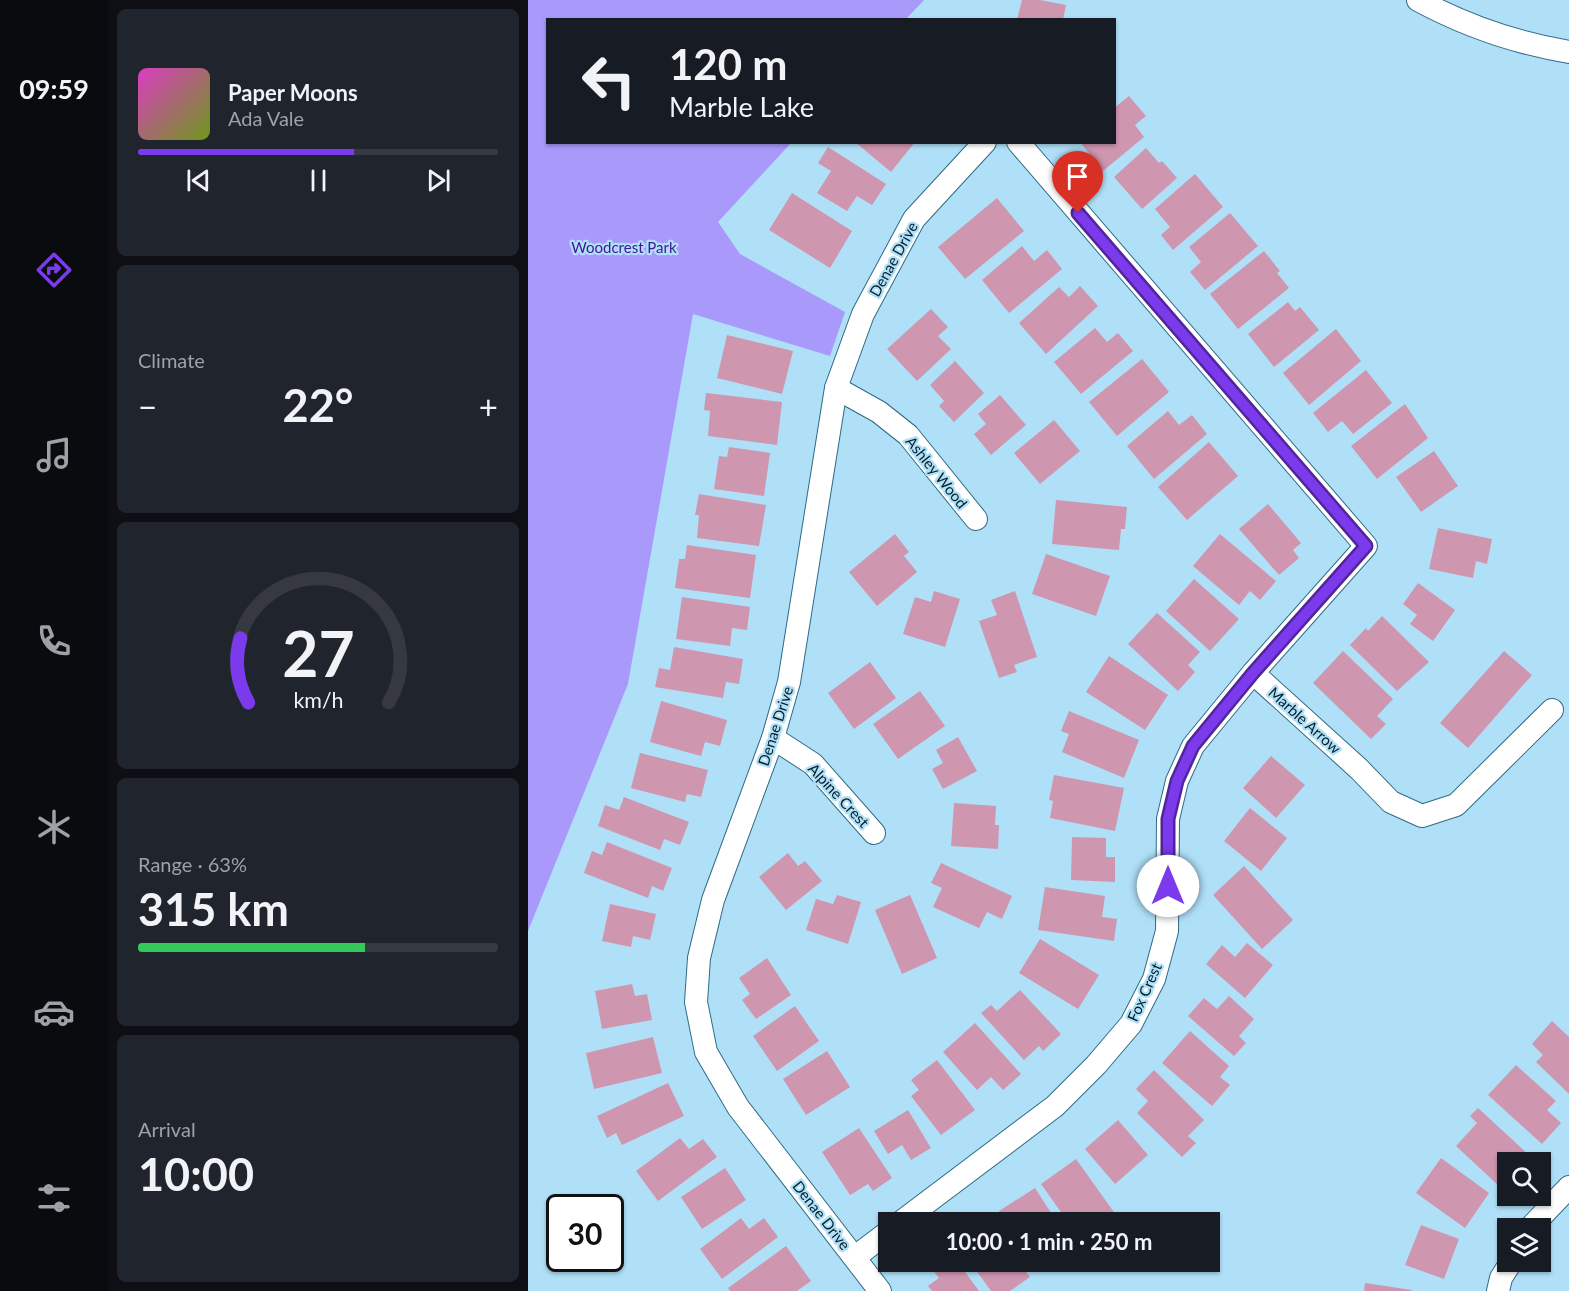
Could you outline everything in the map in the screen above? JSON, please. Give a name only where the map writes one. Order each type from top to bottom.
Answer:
[{"type":"street","points":[[1418,0],[1488,32],[1569,52]]},
{"type":"street","name":"Denae Drive","points":[[880,1291],[738,1107],[706,1052],[696,1002],[699,958],[712,900],[773,738],[789,682],[836,388],[864,314],[914,219],[983,144]]},
{"type":"street","name":"Fox Crest","points":[[914,1212],[1055,1107],[1096,1065],[1131,1024],[1154,979],[1167,931],[1168,819],[1177,781],[1193,746],[1253,673],[1366,546],[1020,144]]},
{"type":"street","name":"Ashley Wood","points":[[836,388],[879,412],[908,435],[976,519]]},
{"type":"street","name":"Marble Arrow","points":[[1253,673],[1356,766],[1391,802],[1422,816],[1456,805],[1552,710]]},
{"type":"street","name":"Alpine Crest","points":[[773,738],[813,764],[874,833]]},
{"type":"street","points":[[1540,1218],[1569,1187]]},
{"type":"street","points":[[855,1257],[878,1240]]},
{"type":"street","points":[[1498,1291],[1504,1272]]},
{"type":"green space","name":"Woodcrest Park","points":[[528,0],[924,0],[907,18],[546,18],[546,144],[790,144],[718,222],[740,254],[845,312],[830,356],[693,314],[628,684],[528,931]]},
{"type":"building","points":[[1022,0],[1040,0],[1066,5],[1063,18],[1018,18]]},
{"type":"building","points":[[1129,96],[1146,116],[1135,125],[1144,137],[1103,171],[1082,144],[1116,144],[1116,106]]},
{"type":"building","points":[[857,144],[913,144],[891,172]]},
{"type":"building","points":[[828,147],[886,184],[872,205],[857,196],[847,211],[817,193],[831,171],[818,163]]},
{"type":"building","points":[[1146,148],[1177,178],[1142,209],[1114,177]]},
{"type":"building","points":[[1195,174],[1223,207],[1173,250],[1161,235],[1170,227],[1155,209]]},
{"type":"building","points":[[792,193],[852,231],[830,268],[769,230]]},
{"type":"building","points":[[997,198],[1024,231],[965,279],[938,247]]},
{"type":"building","points":[[1230,213],[1258,246],[1205,290],[1190,272],[1201,262],[1189,247]]},
{"type":"building","points":[[1022,246],[1034,261],[1047,250],[1062,269],[1009,313],[982,280]]},
{"type":"building","points":[[1264,251],[1280,271],[1277,273],[1289,288],[1238,329],[1210,294]]},
{"type":"building","points":[[1080,286],[1098,306],[1046,354],[1019,323],[1059,287],[1069,297]]},
{"type":"building","points":[[1288,302],[1295,311],[1300,307],[1319,330],[1274,367],[1248,334]]},
{"type":"building","points":[[931,309],[948,327],[938,336],[951,349],[917,381],[887,349]]},
{"type":"building","points":[[1095,328],[1107,342],[1118,333],[1133,351],[1081,394],[1054,362]]},
{"type":"building","points":[[1336,329],[1361,361],[1309,405],[1283,373]]},
{"type":"building","points":[[727,335],[793,351],[782,394],[717,378]]},
{"type":"building","points":[[1142,359],[1169,392],[1117,436],[1089,402]]},
{"type":"building","points":[[955,361],[984,393],[954,422],[939,406],[944,401],[930,385]]},
{"type":"building","points":[[1366,370],[1392,403],[1353,434],[1342,421],[1328,432],[1313,413]]},
{"type":"building","points":[[706,393],[782,402],[777,445],[708,436],[710,411],[704,410]]},
{"type":"building","points":[[1000,395],[1026,425],[991,455],[974,434],[986,424],[978,414]]},
{"type":"building","points":[[1405,404],[1428,438],[1377,479],[1351,446]]},
{"type":"building","points":[[1168,411],[1179,425],[1192,415],[1207,434],[1154,479],[1127,446]]},
{"type":"building","points":[[1054,420],[1080,451],[1040,484],[1014,453]]},
{"type":"building","points":[[1209,442],[1238,476],[1187,520],[1158,487]]},
{"type":"building","points":[[729,447],[770,453],[764,496],[714,489],[719,456],[727,457]]},
{"type":"building","points":[[1434,451],[1458,486],[1421,512],[1396,477]]},
{"type":"building","points":[[699,494],[766,505],[759,546],[697,538],[699,515],[695,515]]},
{"type":"building","points":[[1056,500],[1127,507],[1125,529],[1121,529],[1119,550],[1052,544]]},
{"type":"building","points":[[1268,504],[1301,543],[1293,550],[1299,558],[1279,575],[1239,529]]},
{"type":"building","points":[[1438,528],[1492,539],[1487,564],[1476,561],[1473,578],[1429,569]]},
{"type":"building","points":[[895,534],[909,552],[904,556],[917,572],[877,606],[849,572]]},
{"type":"building","points":[[1220,534],[1276,581],[1260,600],[1250,591],[1239,605],[1193,566]]},
{"type":"building","points":[[687,545],[756,555],[750,598],[675,588],[679,559],[685,559]]},
{"type":"building","points":[[1046,554],[1110,576],[1096,616],[1032,594]]},
{"type":"building","points":[[1194,579],[1239,619],[1210,651],[1166,611]]},
{"type":"building","points":[[1418,583],[1455,610],[1433,641],[1410,624],[1417,615],[1403,604]]},
{"type":"building","points":[[934,591],[960,599],[945,647],[903,634],[915,597],[931,602]]},
{"type":"building","points":[[1015,591],[1037,657],[1014,665],[1017,672],[999,678],[979,621],[997,615],[991,600]]},
{"type":"building","points":[[682,597],[750,607],[747,630],[732,628],[730,646],[676,639]]},
{"type":"building","points":[[1157,613],[1200,652],[1188,665],[1195,672],[1178,691],[1128,644]]},
{"type":"building","points":[[1382,616],[1429,662],[1397,691],[1350,645],[1366,628],[1368,631]]},
{"type":"building","points":[[674,647],[743,659],[739,684],[726,682],[723,698],[655,687],[659,668],[670,670]]},
{"type":"building","points":[[1343,651],[1393,699],[1377,716],[1386,724],[1371,739],[1313,683]]},
{"type":"building","points":[[1504,651],[1532,675],[1468,748],[1440,723]]},
{"type":"building","points":[[1109,656],[1168,695],[1145,730],[1086,692]]},
{"type":"building","points":[[870,662],[896,698],[854,729],[828,693]]},
{"type":"building","points":[[920,691],[945,726],[898,759],[873,724]]},
{"type":"building","points":[[661,701],[727,720],[720,746],[705,742],[701,756],[650,742]]},
{"type":"building","points":[[1069,711],[1139,740],[1124,778],[1062,752],[1069,734],[1061,731]]},
{"type":"building","points":[[958,737],[977,771],[943,789],[932,769],[943,763],[936,750]]},
{"type":"building","points":[[640,753],[708,770],[701,797],[687,794],[685,802],[631,788]]},
{"type":"building","points":[[1271,756],[1305,785],[1276,818],[1243,788]]},
{"type":"building","points":[[1054,775],[1124,788],[1115,831],[1050,818],[1053,801],[1049,800]]},
{"type":"building","points":[[624,797],[689,822],[680,845],[664,839],[660,850],[598,826],[605,805],[619,810]]},
{"type":"building","points":[[954,803],[996,806],[995,825],[999,825],[998,849],[951,846]]},
{"type":"building","points":[[1250,808],[1287,838],[1261,871],[1224,841]]},
{"type":"building","points":[[1072,837],[1106,838],[1106,857],[1115,857],[1115,882],[1071,880]]},
{"type":"building","points":[[607,842],[672,868],[663,891],[652,886],[648,898],[584,873],[592,851],[602,855]]},
{"type":"building","points":[[788,853],[798,866],[805,861],[822,881],[786,910],[759,877]]},
{"type":"building","points":[[941,863],[1012,896],[1002,919],[987,912],[979,928],[933,907],[942,888],[931,883]]},
{"type":"building","points":[[1244,866],[1293,920],[1262,949],[1213,895]]},
{"type":"building","points":[[1045,887],[1105,896],[1102,917],[1117,919],[1114,941],[1038,930]]},
{"type":"building","points":[[837,895],[861,902],[848,944],[806,930],[816,899],[833,904]]},
{"type":"building","points":[[910,895],[937,958],[902,974],[875,910]]},
{"type":"building","points":[[610,904],[656,914],[650,940],[633,936],[631,947],[602,941]]},
{"type":"building","points":[[1040,939],[1099,975],[1078,1009],[1019,973]]},
{"type":"building","points":[[1247,943],[1273,965],[1245,998],[1206,964],[1222,945],[1235,957]]},
{"type":"building","points":[[767,958],[791,995],[756,1019],[742,1000],[750,994],[739,978]]},
{"type":"building","points":[[632,984],[635,996],[647,994],[652,1020],[602,1029],[595,991]]},
{"type":"building","points":[[1020,990],[1061,1034],[1043,1051],[1039,1046],[1024,1060],[981,1013],[991,1005],[997,1011]]},
{"type":"building","points":[[1229,996],[1254,1019],[1239,1036],[1246,1043],[1234,1056],[1188,1016],[1204,998],[1217,1009]]},
{"type":"building","points":[[795,1006],[819,1041],[777,1071],[753,1036]]},
{"type":"building","points":[[1552,1021],[1569,1037],[1569,1094],[1536,1062],[1543,1055],[1532,1044]]},
{"type":"building","points":[[975,1023],[1021,1074],[1003,1090],[991,1077],[977,1090],[943,1052]]},
{"type":"building","points":[[1190,1031],[1229,1066],[1220,1077],[1230,1085],[1212,1106],[1162,1063]]},
{"type":"building","points":[[653,1037],[662,1073],[594,1089],[586,1053]]},
{"type":"building","points":[[827,1051],[850,1087],[806,1115],[783,1079]]},
{"type":"building","points":[[937,1060],[975,1110],[941,1135],[911,1096],[919,1090],[911,1080]]},
{"type":"building","points":[[1516,1065],[1556,1101],[1547,1110],[1561,1123],[1542,1144],[1488,1095]]},
{"type":"building","points":[[1154,1070],[1204,1120],[1188,1136],[1196,1143],[1182,1157],[1137,1113],[1148,1101],[1136,1089]]},
{"type":"building","points":[[668,1083],[684,1116],[622,1145],[616,1133],[607,1138],[597,1116]]},
{"type":"building","points":[[1478,1108],[1526,1152],[1497,1152],[1497,1184],[1456,1146],[1477,1123],[1470,1116]]},
{"type":"building","points":[[908,1110],[931,1148],[911,1160],[902,1145],[888,1154],[874,1131]]},
{"type":"building","points":[[1118,1120],[1148,1155],[1115,1184],[1085,1149]]},
{"type":"building","points":[[859,1128],[892,1178],[873,1191],[868,1184],[850,1195],[822,1152]]},
{"type":"building","points":[[680,1138],[689,1149],[703,1139],[717,1157],[658,1201],[636,1171]]},
{"type":"building","points":[[1441,1158],[1489,1193],[1465,1228],[1416,1193]]},
{"type":"building","points":[[1076,1159],[1114,1212],[1061,1212],[1041,1184]]},
{"type":"building","points":[[725,1168],[746,1200],[702,1229],[681,1197]]},
{"type":"building","points":[[1035,1188],[1051,1212],[1000,1212]]},
{"type":"building","points":[[741,1218],[749,1229],[764,1218],[778,1237],[722,1279],[700,1249]]},
{"type":"building","points":[[1421,1225],[1459,1239],[1444,1279],[1405,1265]]},
{"type":"building","points":[[786,1246],[811,1281],[797,1291],[730,1291],[728,1288]]},
{"type":"building","points":[[934,1272],[965,1272],[979,1291],[932,1291],[928,1286],[939,1278]]},
{"type":"building","points":[[977,1272],[1026,1272],[1030,1277],[1010,1291],[991,1291]]},
{"type":"building","points":[[1365,1283],[1412,1290],[1412,1291],[1364,1291]]},
{"type":"route","points":[[1078,213],[1366,546],[1253,673],[1193,746],[1177,781],[1168,819],[1168,886]]}]
